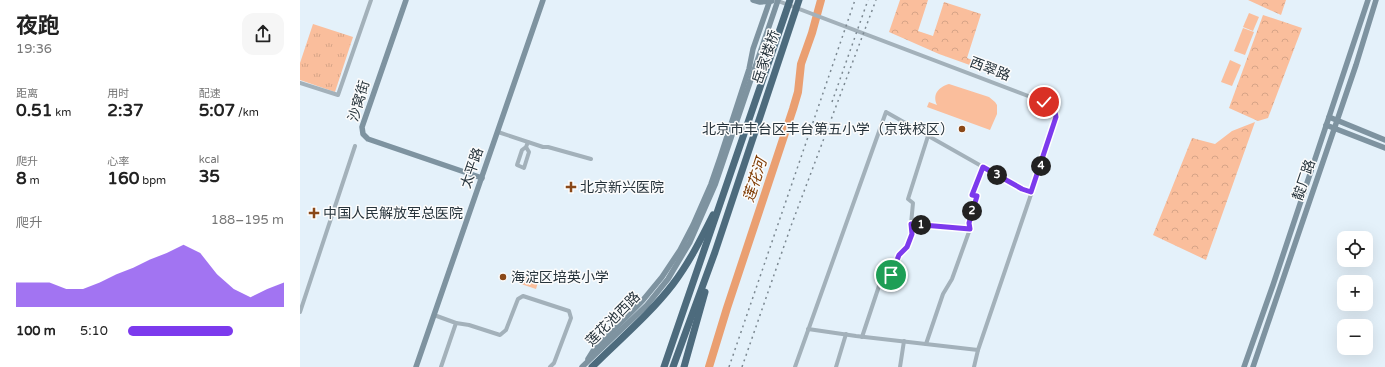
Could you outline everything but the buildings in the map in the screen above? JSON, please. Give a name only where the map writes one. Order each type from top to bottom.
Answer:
[{"type":"highway","name":"岳家楼桥","points":[[725,190],[790,0]]},
{"type":"highway","name":"岳家楼桥","points":[[715,252],[799,0]]},
{"type":"highway","points":[[587,366],[645,314],[673,284],[686,266],[725,190]]},
{"type":"highway","points":[[664,367],[725,190]]},
{"type":"highway","points":[[673,367],[715,252]]},
{"type":"highway","points":[[686,367],[715,252]]},
{"type":"street","points":[[300,83],[338,95],[371,0]]},
{"type":"street","name":"沙窝街","points":[[406,0],[362,127],[363,134],[368,138],[482,178]]},
{"type":"street","name":"太平路","points":[[416,367],[543,0]]},
{"type":"street","points":[[753,0],[760,2],[778,0]]},
{"type":"street","name":"莲花池西路","points":[[587,366],[593,351],[643,300],[662,277],[694,225],[720,158],[770,0]]},
{"type":"street","name":"莲花池西路","points":[[587,366],[646,305],[668,279],[690,242],[715,185],[778,0]]},
{"type":"street","name":"西翠路","points":[[778,0],[1044,102],[1050,106],[1056,114],[1055,124],[978,350],[974,367]]},
{"type":"street","points":[[1244,367],[1368,0]]},
{"type":"street","name":"靛厂路","points":[[1252,367],[1337,120],[1376,0]]},
{"type":"street","points":[[795,367],[886,112],[1022,189],[1031,192]]},
{"type":"street","points":[[1329,117],[1385,140]]},
{"type":"street","points":[[1326,126],[1385,148]]},
{"type":"street","points":[[498,132],[528,142],[592,159]]},
{"type":"street","points":[[862,337],[884,272],[891,275],[899,255],[907,247],[912,234],[911,224],[913,203],[908,199],[928,136]]},
{"type":"street","points":[[526,147],[528,142]]},
{"type":"street","points":[[300,312],[355,146]]},
{"type":"street","points":[[926,344],[943,294],[952,279],[970,229],[969,223],[977,196],[972,195],[983,167]]},
{"type":"street","points":[[911,224],[970,229]]},
{"type":"street","points":[[434,315],[456,323],[469,325],[500,335],[506,330],[518,299],[523,296],[569,310],[571,318],[554,363],[550,367]]},
{"type":"street","points":[[441,367],[456,323]]},
{"type":"street","points":[[808,329],[862,337],[978,350]]},
{"type":"street","points":[[836,367],[846,334]]},
{"type":"street","points":[[900,367],[904,341]]},
{"type":"street","points":[[587,366],[597,367]]},
{"type":"green space","points":[[900,0],[928,0],[918,31],[933,36],[944,2],[981,14],[967,58],[993,68],[992,73],[939,54],[889,32]]},
{"type":"green space","points":[[1248,0],[1286,0],[1281,15]]},
{"type":"green space","points":[[1249,13],[1259,17],[1253,31],[1243,27]]},
{"type":"green space","points":[[1263,15],[1302,28],[1268,118],[1258,121],[1229,108]]},
{"type":"green space","points":[[313,24],[353,37],[335,92],[300,80],[300,63]]},
{"type":"green space","points":[[1243,28],[1254,32],[1245,55],[1234,51]]},
{"type":"green space","points":[[1230,60],[1241,65],[1232,86],[1221,82]]},
{"type":"green space","points":[[949,84],[989,97],[995,102],[997,105],[997,114],[990,130],[927,107],[929,102],[937,105],[935,98],[937,92],[942,87]]},
{"type":"green space","points":[[1255,122],[1206,260],[1153,235],[1192,138],[1215,144],[1232,131]]},
{"type":"green space","points":[[521,273],[539,279],[536,289],[518,283]]},
{"type":"waterway","name":"莲花河","points":[[709,367],[793,109],[798,92],[801,64],[812,33],[821,0]]},
{"type":"railway","points":[[729,367],[855,0]]},
{"type":"railway","points":[[832,102],[868,0]]},
{"type":"railway","points":[[742,367],[791,226],[876,0]]},
{"type":"place","name":"北京市丰台区丰台第五小学（京铁校区）","points":[[962,129]]},
{"type":"place","name":"北京新兴医院","points":[[571,187]]},
{"type":"place","name":"中国人民解放军总医院","points":[[314,213]]},
{"type":"place","name":"海淀区培英小学","points":[[503,277]]},
{"type":"route","points":[[891,275],[899,255],[907,247],[912,234],[911,224],[970,229],[970,217],[977,196],[972,195],[983,167],[1022,189],[1031,192],[1055,124],[1056,114],[1054,110],[1044,102]]}]
